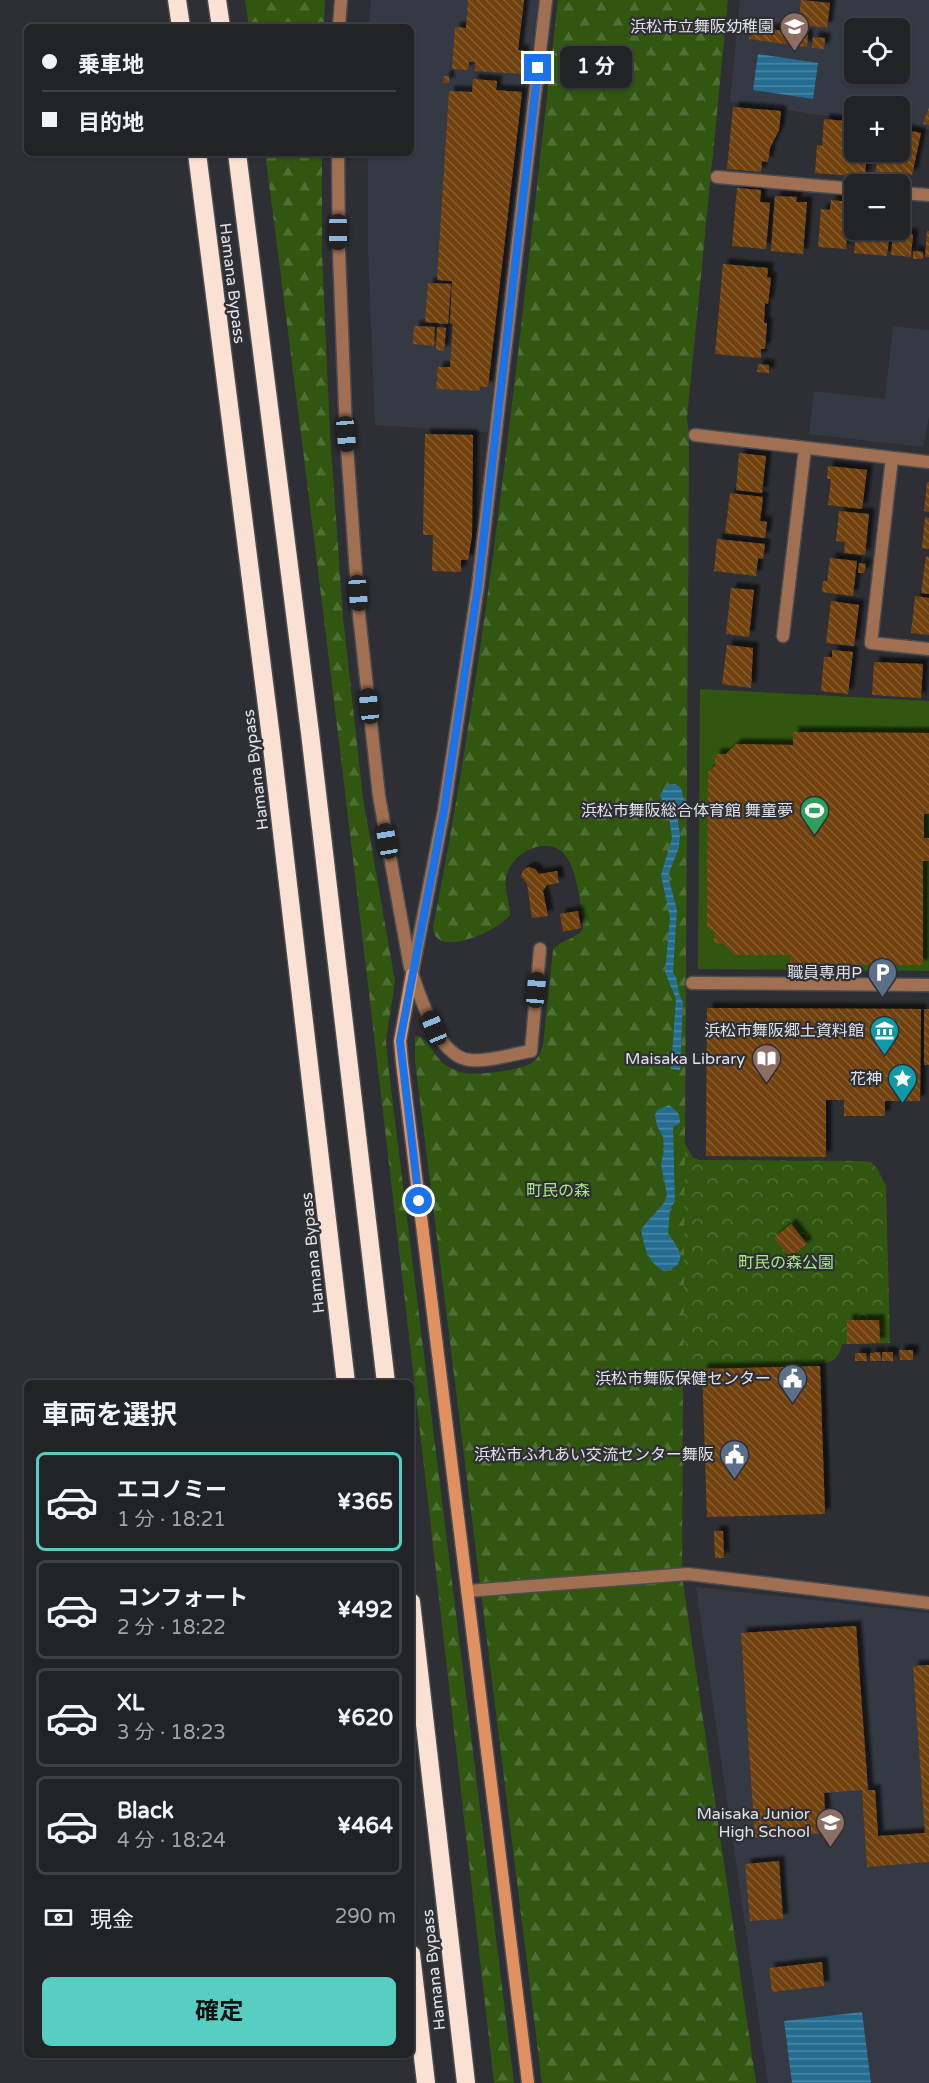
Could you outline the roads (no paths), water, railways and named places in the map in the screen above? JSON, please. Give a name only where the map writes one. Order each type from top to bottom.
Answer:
[{"type":"highway","points":[[177,0],[181,24]]},
{"type":"highway","points":[[217,0],[221,24]]},
{"type":"highway","name":"Hamana Bypass","points":[[197,156],[271,738],[346,1380]]},
{"type":"highway","name":"Hamana Bypass","points":[[237,156],[310,733],[386,1380]]},
{"type":"highway","name":"Hamana Bypass","points":[[414,1628],[466,2083]]},
{"type":"highway","name":"Hamana Bypass","points":[[414,1980],[426,2083]]},
{"type":"street","points":[[339,24],[341,0]]},
{"type":"street","points":[[528,2083],[400,1041],[444,810],[478,586],[546,0]]},
{"type":"street","points":[[338,156],[346,434],[359,615],[379,796],[412,974],[434,1028],[454,1054],[468,1060],[531,1051],[540,949]]},
{"type":"street","points":[[717,177],[844,188]]},
{"type":"street","points":[[910,194],[929,195]]},
{"type":"street","points":[[695,435],[892,458],[929,460]]},
{"type":"street","points":[[783,636],[804,448]]},
{"type":"street","points":[[892,458],[871,643],[929,649]]},
{"type":"street","points":[[692,983],[929,985]]},
{"type":"street","points":[[467,1592],[688,1574],[929,1603]]},
{"type":"water","points":[[758,54],[818,63],[813,99],[753,90]]},
{"type":"water","points":[[675,784],[681,788],[684,801],[677,816],[680,834],[679,847],[668,876],[677,910],[673,973],[683,1002],[680,1070],[671,1069],[676,999],[665,972],[670,917],[661,875],[672,838],[669,817],[660,795],[667,785]]},
{"type":"water","points":[[669,1105],[678,1112],[680,1123],[673,1127],[675,1201],[670,1209],[668,1235],[677,1246],[680,1261],[672,1269],[664,1271],[650,1258],[641,1229],[664,1203],[667,1195],[661,1164],[664,1150],[663,1137],[657,1126],[655,1115],[657,1110]]},
{"type":"water","points":[[862,2012],[871,2083],[792,2083],[784,2021]]},
{"type":"place","name":"浜松市立舞阪幼稚園","points":[[795,52]]},
{"type":"place","name":"浜松市舞阪総合体育館 舞童夢","points":[[814,836]]},
{"type":"place","name":"職員専用P","points":[[883,998]]},
{"type":"place","name":"浜松市舞阪郷土資料館","points":[[885,1056]]},
{"type":"place","name":"Maisaka Library","points":[[766,1084]]},
{"type":"place","name":"花神","points":[[903,1104]]},
{"type":"place","name":"浜松市舞阪保健センター","points":[[792,1404]]},
{"type":"place","name":"浜松市ふれあい交流センター舞阪","points":[[735,1480]]},
{"type":"place","name":"Maisaka Junior High School","points":[[831,1848]]},
{"type":"park label","name":"町民の森","points":[[558,1190]]},
{"type":"park label","name":"町民の森公園","points":[[786,1262]]}]
